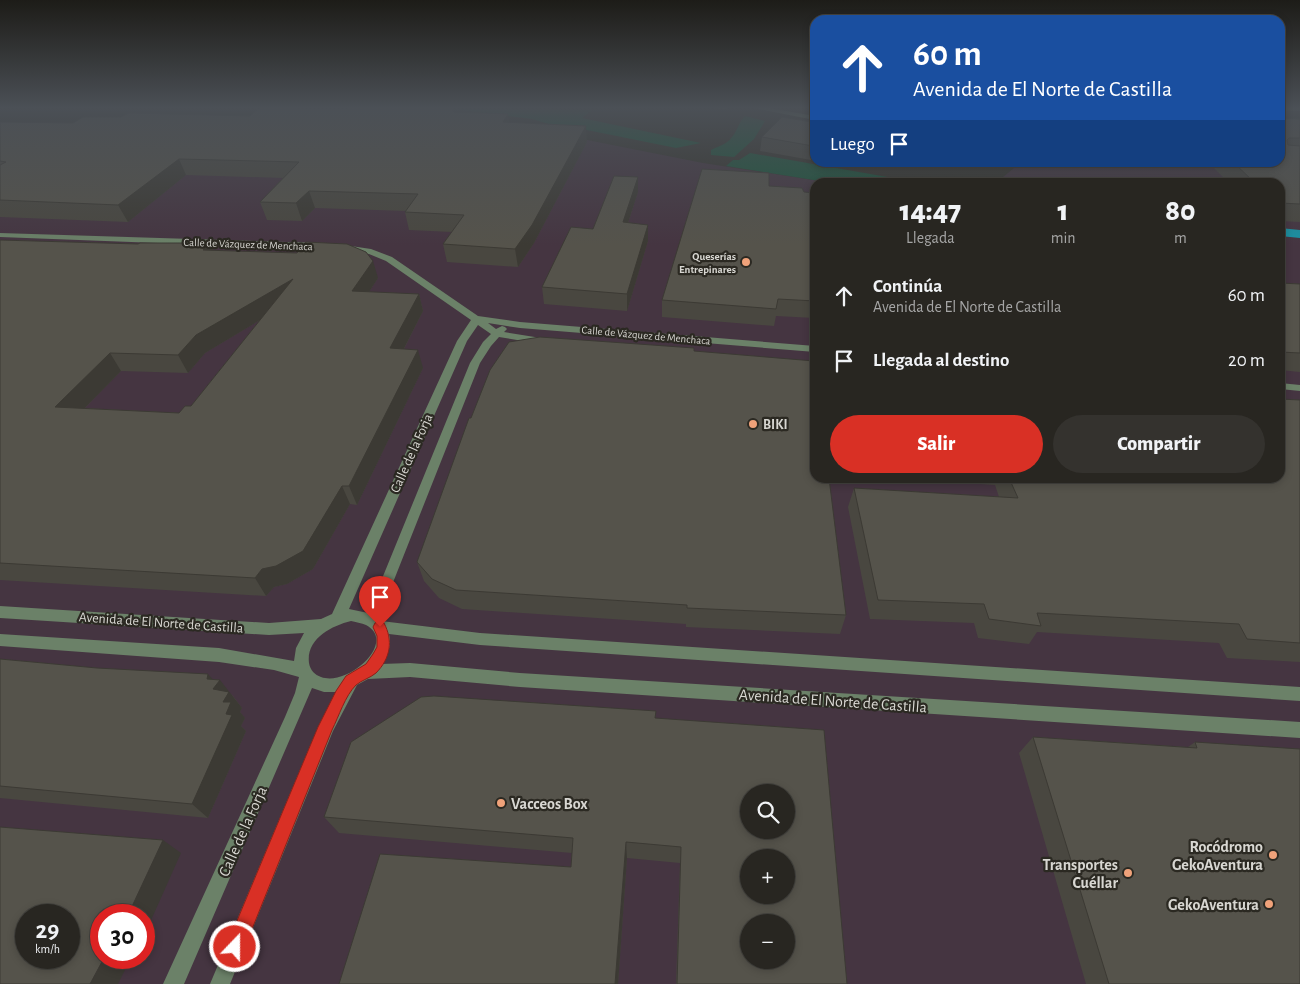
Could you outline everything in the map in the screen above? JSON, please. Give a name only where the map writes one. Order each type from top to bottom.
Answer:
[{"type":"street","name":"Calle de Vázquez de Menchaca","points":[[0,235],[331,247],[371,252],[389,259],[497,334],[553,342]]},
{"type":"street","name":"Calle de Vázquez de Menchaca","points":[[477,319],[507,324],[810,349]]},
{"type":"street","name":"Calle de la Forja","points":[[338,618],[462,341],[477,319]]},
{"type":"street","name":"Calle de la Forja","points":[[376,623],[385,585],[475,363],[507,324]]},
{"type":"street","points":[[1285,386],[1300,388]]},
{"type":"street","name":"Avenida de El Norte de Castilla","points":[[0,612],[269,629],[323,625]]},
{"type":"street","name":"Avenida de El Norte de Castilla","points":[[305,673],[300,655],[305,643],[323,625],[338,618],[351,615],[362,616],[376,623],[480,640],[1300,694]]},
{"type":"street","points":[[220,984],[326,727],[358,676],[379,658],[384,636],[376,623]]},
{"type":"street","name":"Avenida de El Norte de Castilla","points":[[0,640],[219,655],[274,663],[305,673],[316,683],[330,685],[358,676],[410,670],[520,680],[1300,730]]},
{"type":"street","name":"Calle de la Forja","points":[[173,984],[303,693],[305,673]]},
{"type":"shaded area","points":[[170,153],[652,153],[810,180],[810,483],[1285,483],[1285,178],[1002,178],[1015,167],[1285,167],[1285,164],[1300,165],[1300,984],[0,984],[0,177]]},
{"type":"green space","points":[[711,153],[739,153],[734,157],[711,155]]},
{"type":"green space","points":[[750,153],[810,163],[810,167],[830,167],[893,178],[810,179],[726,166],[733,160],[739,160]]},
{"type":"building","points":[[0,153],[571,153],[532,225],[515,249],[443,244],[464,215],[405,212],[418,194],[309,191],[296,203],[260,202],[299,162],[179,159],[118,205],[0,200],[0,165],[6,162],[0,161]]},
{"type":"building","points":[[1285,153],[1300,153],[1300,204],[1285,203],[1285,178],[1250,178],[1238,167],[1285,167]]},
{"type":"building","name":"Queserías Entrepinares","points":[[702,169],[769,173],[769,186],[802,188],[804,192],[810,193],[810,301],[778,299],[776,309],[662,300]]},
{"type":"building","points":[[614,176],[638,177],[623,222],[648,225],[627,294],[542,287],[571,227],[593,229]]},
{"type":"building","points":[[0,240],[138,244],[210,243],[203,250],[297,253],[306,242],[347,244],[366,252],[373,261],[352,291],[419,294],[390,348],[418,350],[349,486],[342,486],[303,551],[276,566],[262,569],[255,578],[0,563]],"holes":[[[293,279],[191,406],[185,406],[179,413],[55,407],[110,353],[178,355],[196,335]]]},
{"type":"building","points":[[1285,283],[1300,284],[1300,353],[1285,352]]},
{"type":"building","points":[[540,337],[694,348],[694,351],[810,361],[810,483],[830,483],[846,615],[687,608],[687,605],[456,590],[432,579],[417,562],[469,418],[471,418],[490,370],[509,342]]},
{"type":"building","points":[[1285,399],[1300,400],[1300,643],[1247,639],[1239,624],[1037,613],[1041,626],[989,619],[984,604],[878,600],[854,488],[1018,498],[1011,483],[1285,483]]},
{"type":"building","points":[[0,659],[97,668],[208,674],[207,679],[220,680],[213,689],[229,692],[223,702],[231,702],[226,714],[232,715],[192,804],[0,786]]},
{"type":"building","points":[[434,696],[656,711],[655,718],[824,730],[847,984],[677,984],[681,847],[626,842],[615,984],[339,984],[380,854],[571,867],[573,838],[324,817],[351,742],[421,697]]},
{"type":"building","points":[[1033,737],[1197,748],[1195,742],[1300,749],[1300,984],[1109,984]]},
{"type":"building","points":[[0,827],[163,840],[133,904],[90,904],[90,969],[98,969],[90,984],[0,984]]},
{"type":"waterway","points":[[1285,232],[1300,234]]},
{"type":"place","name":"Queserías Entrepinares","points":[[746,262]]},
{"type":"place","name":"BIKI","points":[[753,424]]},
{"type":"place","name":"Vacceos Box","points":[[501,803]]},
{"type":"place","name":"Rocódromo GekoAventura","points":[[1273,855]]},
{"type":"place","name":"Transportes Cuéllar","points":[[1128,873]]},
{"type":"place","name":"GekoAventura","points":[[1269,904]]},
{"type":"route","points":[[235,947],[341,695],[351,681],[371,668],[379,658],[384,636],[380,627]]}]
